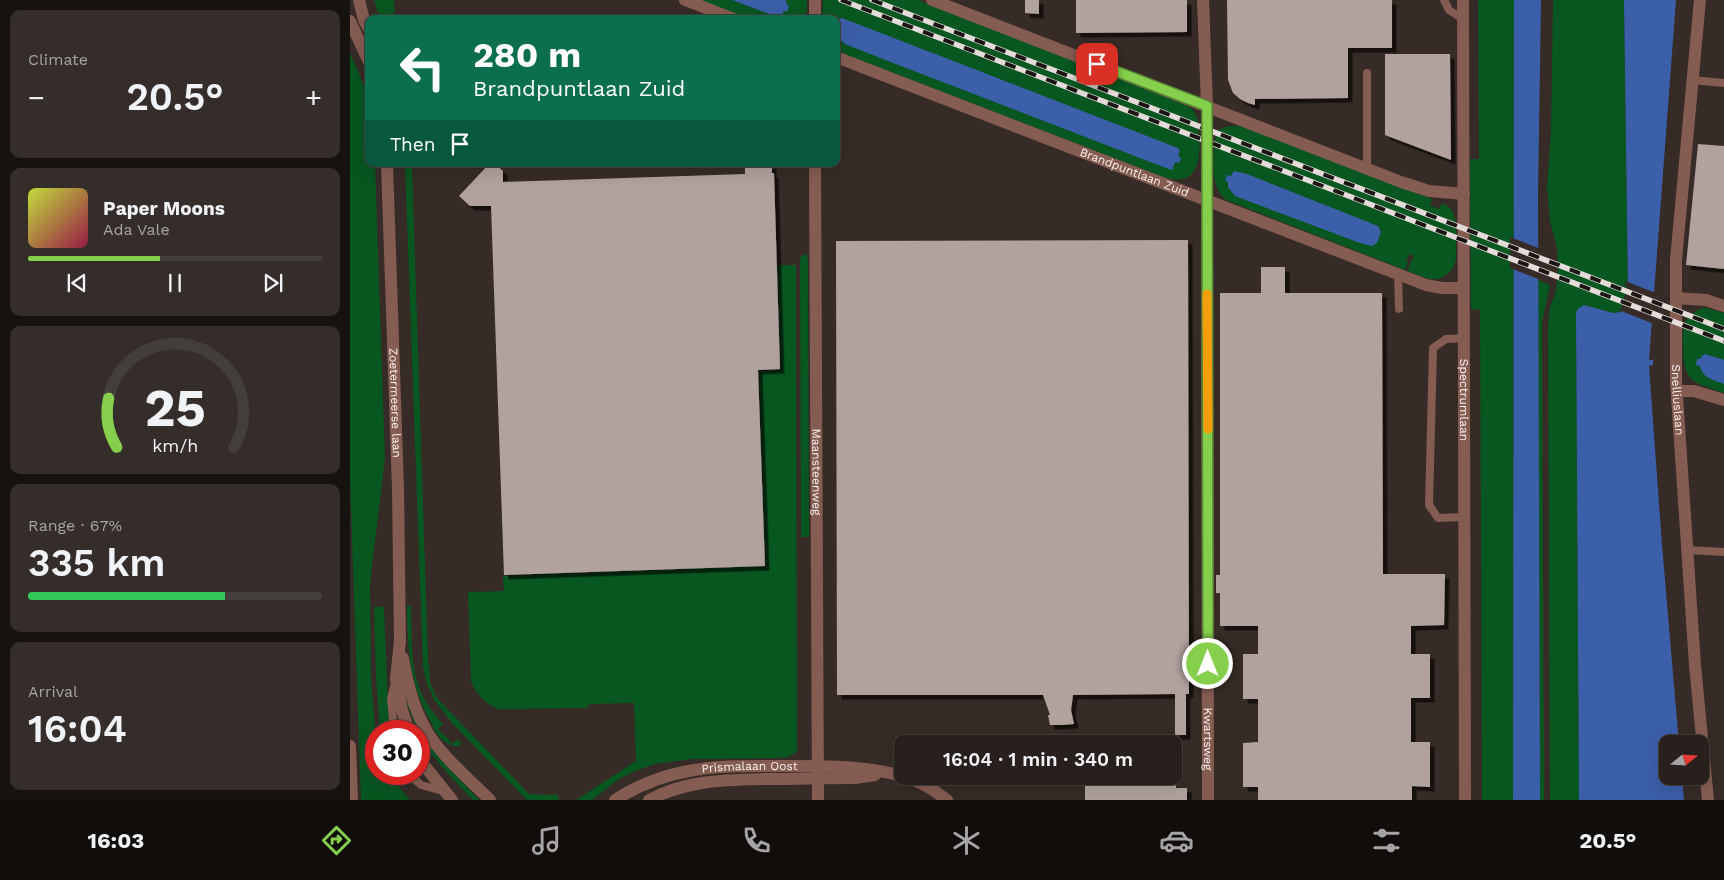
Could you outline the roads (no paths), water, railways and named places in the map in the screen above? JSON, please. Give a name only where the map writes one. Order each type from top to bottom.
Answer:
[{"type":"street","points":[[359,0],[365,22]]},
{"type":"street","points":[[685,0],[724,15]]},
{"type":"street","points":[[815,0],[815,15]]},
{"type":"street","points":[[932,0],[1367,169],[1429,191],[1464,194]]},
{"type":"street","name":"Kwartsweg","points":[[1203,0],[1207,106],[1208,800]]},
{"type":"street","name":"Spectrumlaan","points":[[1463,0],[1465,800]]},
{"type":"street","name":"Snelliuslaan","points":[[1700,0],[1677,235],[1676,298],[1677,392],[1687,550],[1695,665],[1708,800]]},
{"type":"street","points":[[350,21],[365,53]]},
{"type":"street","name":"Brandpuntlaan Zuid","points":[[840,60],[1398,274],[1434,287],[1464,288]]},
{"type":"street","name":"Zoetermeerse laan","points":[[387,167],[398,478],[400,641],[396,679],[405,720]]},
{"type":"street","name":"Maansteenweg","points":[[815,167],[818,800]]},
{"type":"street","points":[[1676,298],[1706,300],[1724,306]]},
{"type":"street","points":[[1677,392],[1694,391],[1724,400]]},
{"type":"street","name":"Zoetermeerse laan","points":[[400,641],[406,677],[414,704],[425,729],[456,766],[490,800]]},
{"type":"street","points":[[350,746],[352,800]]},
{"type":"street","name":"Prismalaan Oost","points":[[615,800],[632,789],[654,779],[684,771],[716,766],[818,772],[855,778],[894,775]]},
{"type":"street","points":[[430,772],[448,795]]},
{"type":"street","name":"Prismalaan Oost","points":[[649,800],[662,793],[687,785],[716,780],[818,772]]},
{"type":"street","name":"Prismalaan Oost","points":[[925,785],[947,800]]},
{"type":"lane","points":[[1444,0],[1449,10],[1463,19]]},
{"type":"lane","points":[[1367,73],[1367,169]]},
{"type":"lane","points":[[1692,80],[1724,83]]},
{"type":"lane","points":[[1398,274],[1399,309]]},
{"type":"lane","points":[[1464,338],[1446,338],[1433,348],[1429,505],[1438,518],[1464,517]]},
{"type":"lane","points":[[1687,550],[1724,552]]},
{"type":"lane","name":"Zoetermeerse laan","points":[[393,720],[391,698],[396,679]]},
{"type":"lane","points":[[421,785],[448,795]]},
{"type":"water","points":[[732,0],[786,0],[789,6],[787,12],[784,11],[782,15],[772,15]]},
{"type":"water","points":[[1514,0],[1541,0],[1538,195],[1540,800],[1513,800]]},
{"type":"water","points":[[1624,0],[1676,0],[1649,360],[1653,360],[1653,365],[1649,366],[1678,735],[1659,735],[1659,785],[1683,785],[1684,800],[1579,800],[1576,312],[1584,305],[1613,313],[1621,312],[1624,309],[1628,292]]},
{"type":"water","points":[[840,19],[1178,148],[1180,151],[1178,156],[1181,158],[1179,163],[1175,162],[1172,170],[845,44],[840,39]]},
{"type":"water","points":[[1234,171],[1247,174],[1378,226],[1381,232],[1377,243],[1372,246],[1360,243],[1235,196],[1228,187],[1228,182],[1225,181],[1227,175],[1231,176]]},
{"type":"water","points":[[1705,354],[1724,360],[1724,384],[1706,376],[1700,366],[1696,365],[1697,359],[1700,359]]},
{"type":"railway","points":[[841,0],[1724,341]]},
{"type":"railway","points":[[872,0],[1724,329]]}]
